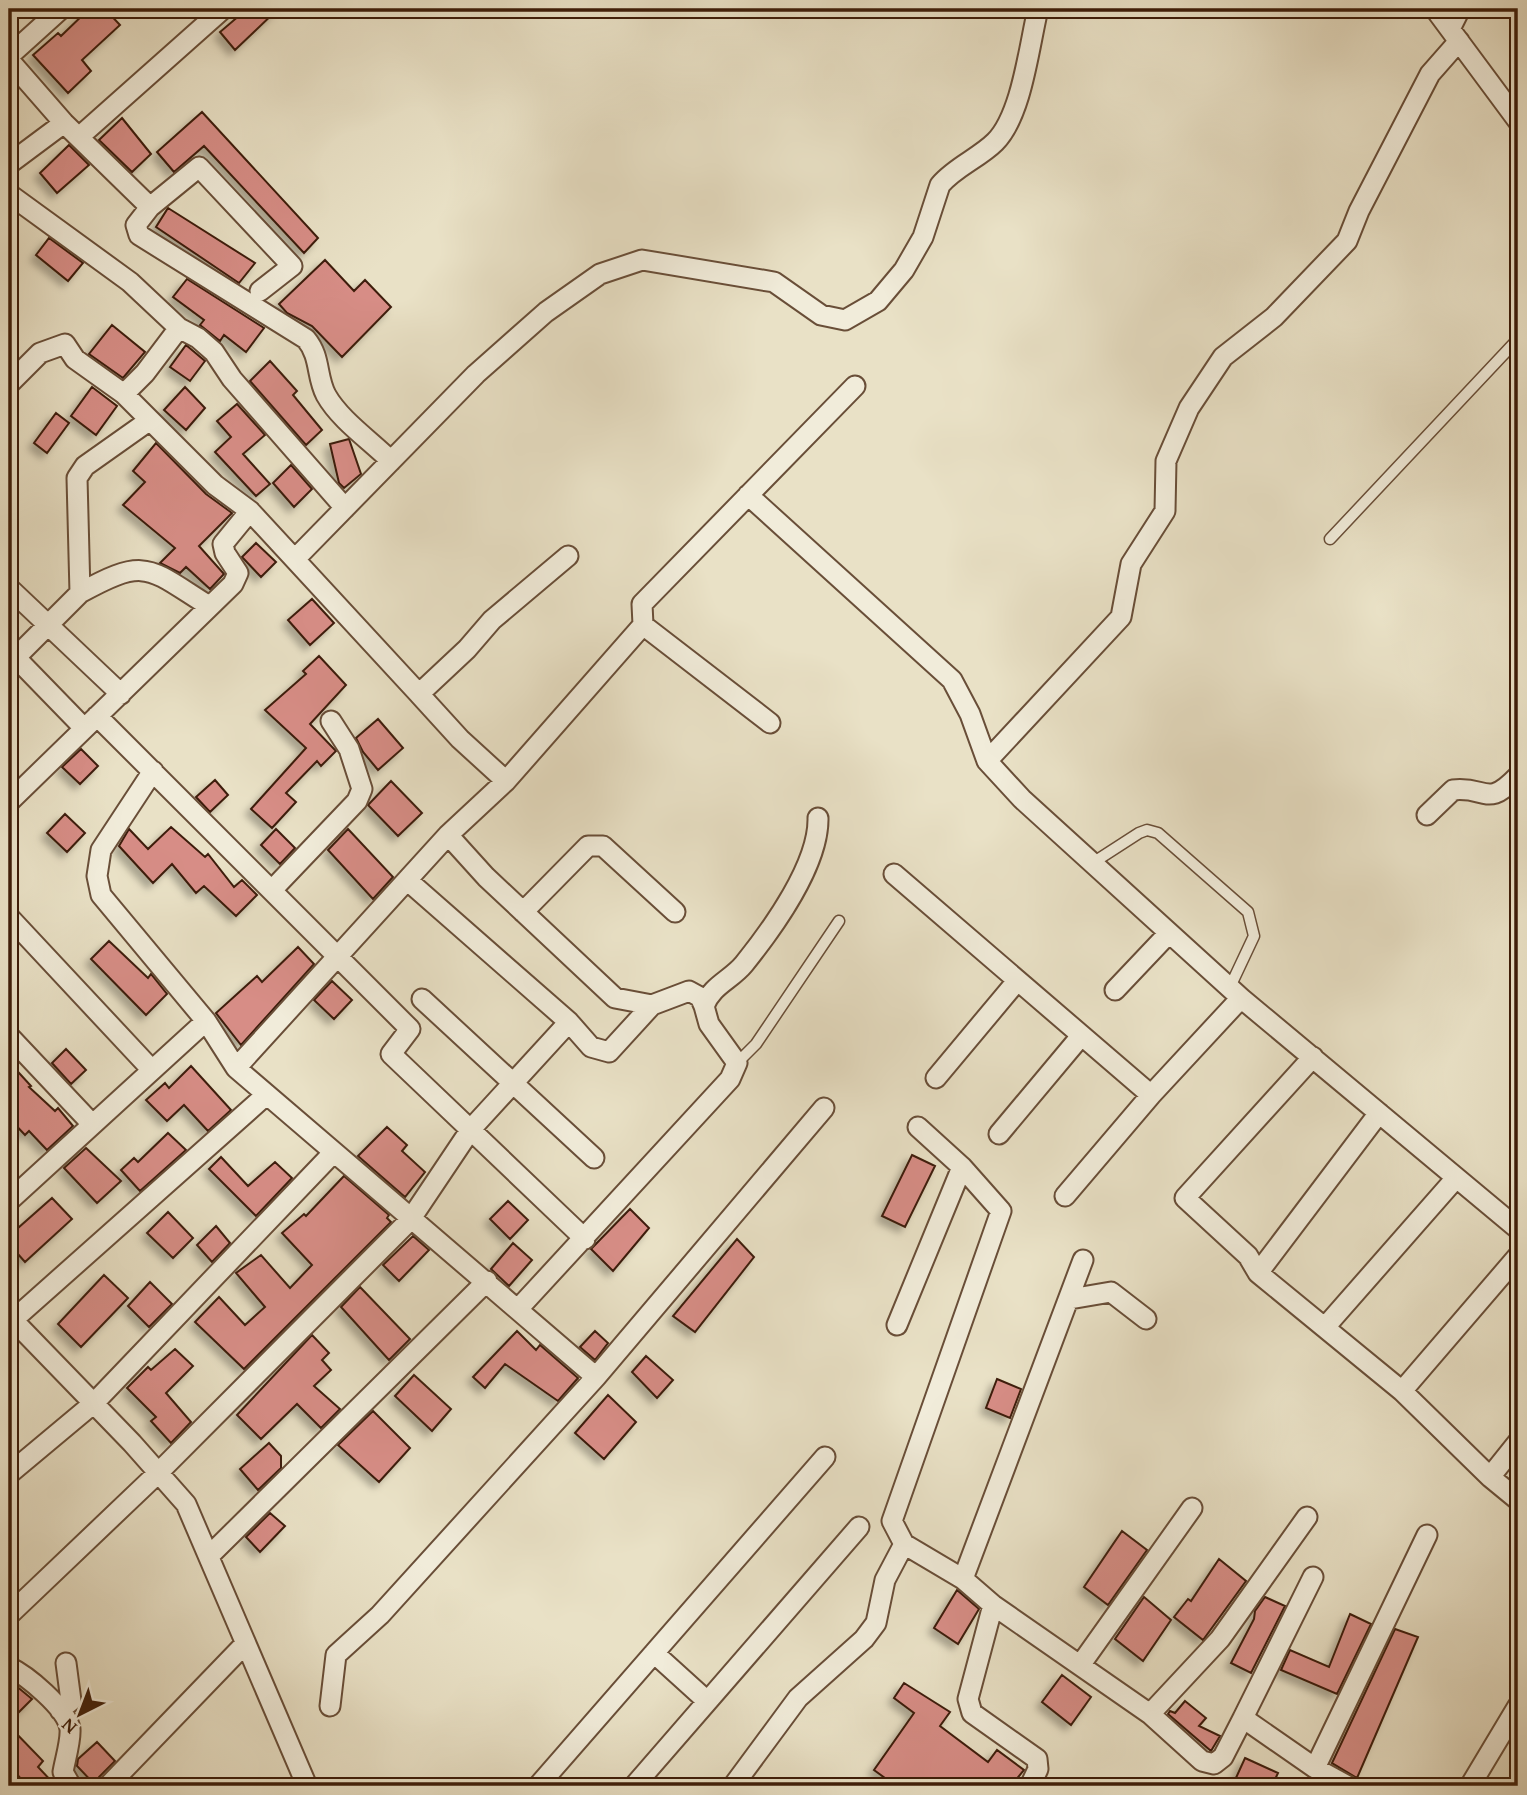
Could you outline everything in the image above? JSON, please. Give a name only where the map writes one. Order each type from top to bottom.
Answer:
[{"type":"street","points":[[61,9],[9,58],[64,123],[150,207]]},
{"type":"street","points":[[79,137],[223,9]]},
{"type":"street","points":[[296,558],[476,374],[547,312],[600,274],[642,260],[774,282],[821,315],[845,320],[878,301],[915,254],[940,185],[948,176],[996,141],[1007,124],[1016,104],[1038,9]]},
{"type":"street","points":[[1435,9],[1518,121]]},
{"type":"street","points":[[987,761],[1121,617],[1131,564],[1165,511],[1166,461],[1189,408],[1223,357],[1273,317],[1347,241],[1359,211],[1430,74],[1454,35],[1460,9]]},
{"type":"street","points":[[9,164],[64,123]]},
{"type":"street","points":[[260,291],[292,266],[198,167],[150,207],[135,225],[139,235],[306,339],[319,361],[326,394],[335,407],[391,461]]},
{"type":"street","points":[[9,194],[130,282],[179,328],[214,352],[232,379],[345,508]]},
{"type":"street","points":[[124,394],[145,373],[179,328]]},
{"type":"street","points":[[9,384],[40,353],[65,344],[75,359],[124,394],[215,485],[250,511],[460,738],[506,781]]},
{"type":"street","points":[[236,1068],[448,835],[506,781],[643,625],[642,604],[855,386]]},
{"type":"street","points":[[80,593],[77,478],[85,467],[150,420]]},
{"type":"street","points":[[748,495],[953,680],[966,704],[987,761],[1091,864],[1235,993],[1518,1229]]},
{"type":"street","points":[[9,802],[236,579],[238,573],[225,553],[223,544],[250,511]]},
{"type":"street","points":[[419,694],[467,649],[492,620],[568,556]]},
{"type":"street","points":[[209,606],[153,571],[133,569],[80,593],[12,661],[153,771],[339,957],[410,1029],[391,1054],[585,1239]]},
{"type":"street","points":[[9,588],[121,694]]},
{"type":"street","points":[[643,625],[770,723]]},
{"type":"street","points":[[272,890],[357,801],[362,789],[349,749],[331,721]]},
{"type":"street","points":[[153,771],[101,850],[97,876],[101,895],[206,1021],[236,1068],[265,1096],[334,1152],[410,1220],[487,1281],[596,1377]]},
{"type":"street","points":[[1427,815],[1453,790],[1490,796],[1498,793],[1518,776]]},
{"type":"street","points":[[704,1006],[714,989],[743,964],[801,879],[817,842],[818,818]]},
{"type":"street","points":[[448,835],[523,912],[615,998],[652,1005]]},
{"type":"street","points":[[523,912],[588,846],[594,844],[603,846],[674,912]]},
{"type":"street","points":[[894,874],[1151,1095]]},
{"type":"street","points":[[407,880],[569,1023],[591,1047],[610,1052],[652,1005],[689,991],[700,997],[709,1024],[737,1063],[730,1079],[518,1309]]},
{"type":"street","points":[[9,918],[151,1069]]},
{"type":"street","points":[[1115,990],[1169,933]]},
{"type":"street","points":[[936,1078],[1017,981]]},
{"type":"street","points":[[1065,1196],[1235,993]]},
{"type":"street","points":[[422,999],[594,1158]]},
{"type":"street","points":[[9,1201],[206,1021]]},
{"type":"street","points":[[9,1615],[158,1473],[410,1220],[471,1129],[511,1082],[569,1023]]},
{"type":"street","points":[[9,1036],[92,1124]]},
{"type":"street","points":[[999,1134],[1080,1036]]},
{"type":"street","points":[[1313,1057],[1185,1198],[1248,1256],[1258,1273],[1402,1391],[1490,1477],[1518,1500]]},
{"type":"street","points":[[265,1096],[11,1318],[94,1403],[186,1504],[244,1645],[307,1786]]},
{"type":"street","points":[[330,1706],[336,1655],[380,1615],[596,1377],[824,1108]]},
{"type":"street","points":[[1258,1273],[1379,1113]]},
{"type":"street","points":[[918,1127],[962,1167],[1001,1211],[892,1521],[904,1544],[963,1578],[993,1605],[1150,1714],[1202,1761],[1213,1764],[1223,1757],[1313,1577]]},
{"type":"street","points":[[9,1474],[94,1403],[334,1152]]},
{"type":"street","points":[[897,1325],[962,1167]]},
{"type":"street","points":[[1325,1326],[1456,1178]]},
{"type":"street","points":[[1402,1391],[1518,1256]]},
{"type":"street","points":[[963,1578],[1083,1260]]},
{"type":"street","points":[[209,1556],[487,1281]]},
{"type":"street","points":[[1070,1299],[1111,1292],[1146,1319]]},
{"type":"street","points":[[1490,1477],[1518,1442]]},
{"type":"street","points":[[538,1786],[825,1457]]},
{"type":"street","points":[[1081,1664],[1192,1508]]},
{"type":"street","points":[[1150,1714],[1220,1639],[1307,1517]]},
{"type":"street","points":[[634,1786],[859,1527]]},
{"type":"street","points":[[1315,1768],[1427,1535]]},
{"type":"street","points":[[744,1782],[798,1698],[864,1639],[876,1623],[885,1580],[904,1544]]},
{"type":"street","points":[[993,1605],[968,1699],[972,1713],[1037,1759],[1038,1769],[1030,1786]]},
{"type":"street","points":[[108,1786],[129,1778],[244,1645]]},
{"type":"street","points":[[654,1653],[707,1701]]},
{"type":"street","points":[[60,1710],[71,1701],[66,1663]]},
{"type":"street","points":[[9,1667],[24,1675],[60,1710],[70,1728],[63,1772],[71,1786]]},
{"type":"street","points":[[1470,1786],[1518,1706]]},
{"type":"street","points":[[1243,1718],[1315,1768],[1348,1786]]},
{"type":"lane","points":[[1330,539],[1518,339]]},
{"type":"lane","points":[[1091,864],[1147,830],[1158,833],[1228,894],[1248,912],[1254,936],[1235,993]]},
{"type":"lane","points":[[737,1063],[757,1044],[839,921]]},
{"type":"building","points":[[89,9],[105,9],[120,25],[82,60],[91,71],[68,93],[33,55],[58,33],[61,36]]},
{"type":"building","points":[[247,9],[278,9],[235,50],[220,32]]},
{"type":"building","points":[[202,112],[318,238],[304,253],[204,146],[174,172],[157,152]]},
{"type":"building","points":[[122,118],[151,154],[132,172],[99,140]]},
{"type":"building","points":[[69,145],[89,165],[57,193],[40,173]]},
{"type":"building","points":[[168,208],[255,263],[239,283],[156,227]]},
{"type":"building","points":[[49,238],[83,263],[68,281],[36,255]]},
{"type":"building","points":[[325,260],[354,291],[365,280],[391,307],[342,357],[312,326],[287,313],[279,304]]},
{"type":"building","points":[[187,279],[264,328],[246,352],[224,335],[220,341],[200,325],[204,320],[173,297]]},
{"type":"building","points":[[112,325],[145,352],[123,378],[89,354]]},
{"type":"building","points":[[186,345],[205,361],[190,381],[170,367]]},
{"type":"building","points":[[270,361],[297,391],[293,395],[322,430],[306,445],[250,381]]},
{"type":"building","points":[[92,387],[117,406],[96,435],[71,416]]},
{"type":"building","points":[[185,387],[205,408],[186,430],[164,410]]},
{"type":"building","points":[[237,404],[265,435],[243,454],[270,484],[256,496],[215,452],[231,437],[217,421]]},
{"type":"building","points":[[56,413],[69,423],[47,453],[34,443]]},
{"type":"building","points":[[349,439],[361,474],[344,488],[339,483],[330,444]]},
{"type":"building","points":[[156,443],[206,494],[232,513],[199,546],[224,574],[210,589],[186,567],[180,573],[160,563],[175,548],[123,505],[145,482],[133,471]]},
{"type":"building","points":[[291,465],[312,489],[294,507],[273,483]]},
{"type":"building","points":[[256,543],[276,562],[261,577],[242,557]]},
{"type":"building","points":[[312,599],[334,623],[310,645],[288,620]]},
{"type":"building","points":[[319,656],[346,685],[310,724],[336,751],[321,766],[317,761],[286,793],[296,802],[272,828],[251,809],[306,748],[265,710],[306,674],[303,671]]},
{"type":"building","points":[[378,719],[403,748],[378,770],[363,752],[356,738]]},
{"type":"building","points":[[81,749],[98,766],[80,784],[62,767]]},
{"type":"building","points":[[215,780],[228,795],[210,812],[196,797]]},
{"type":"building","points":[[391,781],[422,813],[398,836],[368,805]]},
{"type":"building","points":[[65,814],[85,833],[67,852],[47,833]]},
{"type":"building","points":[[171,827],[205,857],[208,854],[234,887],[242,880],[257,895],[236,916],[204,886],[196,893],[172,864],[153,883],[119,846],[129,829],[148,849]]},
{"type":"building","points":[[276,829],[295,848],[280,864],[261,845]]},
{"type":"building","points":[[348,829],[393,877],[373,899],[328,850]]},
{"type":"building","points":[[109,941],[148,978],[151,974],[167,994],[146,1015],[91,959]]},
{"type":"building","points":[[298,947],[314,964],[241,1045],[216,1013],[257,976],[262,982]]},
{"type":"building","points":[[332,981],[352,1000],[334,1019],[314,1000]]},
{"type":"building","points":[[66,1049],[86,1070],[71,1084],[52,1063]]},
{"type":"building","points":[[9,1062],[31,1086],[29,1087],[55,1111],[58,1108],[73,1126],[47,1150],[29,1131],[25,1135],[9,1118]]},
{"type":"building","points":[[191,1066],[231,1110],[208,1131],[184,1105],[167,1121],[146,1100],[165,1083],[169,1088]]},
{"type":"building","points":[[387,1127],[407,1145],[402,1151],[425,1172],[405,1197],[358,1156]]},
{"type":"building","points":[[168,1133],[186,1150],[140,1191],[121,1170],[134,1158],[138,1162]]},
{"type":"building","points":[[86,1148],[121,1181],[97,1203],[64,1168]]},
{"type":"building","points":[[912,1155],[935,1166],[905,1227],[882,1216]]},
{"type":"building","points":[[221,1157],[248,1186],[275,1162],[292,1178],[256,1216],[209,1169]]},
{"type":"building","points":[[344,1176],[389,1215],[387,1218],[391,1222],[244,1369],[195,1322],[219,1297],[245,1325],[265,1307],[236,1273],[261,1255],[290,1288],[312,1265],[282,1233],[304,1214],[306,1216]]},
{"type":"building","points":[[52,1198],[72,1219],[25,1262],[9,1244],[9,1236]]},
{"type":"building","points":[[508,1201],[528,1220],[510,1239],[490,1219]]},
{"type":"building","points":[[630,1209],[649,1228],[613,1271],[591,1249]]},
{"type":"building","points":[[168,1212],[193,1238],[173,1258],[147,1233]]},
{"type":"building","points":[[216,1226],[230,1243],[212,1262],[197,1245]]},
{"type":"building","points":[[413,1236],[429,1250],[399,1281],[383,1265]]},
{"type":"building","points":[[737,1239],[754,1257],[695,1332],[673,1316]]},
{"type":"building","points":[[513,1243],[532,1260],[509,1286],[491,1269]]},
{"type":"building","points":[[104,1275],[128,1298],[81,1347],[58,1324]]},
{"type":"building","points":[[150,1282],[172,1304],[149,1327],[128,1306]]},
{"type":"building","points":[[360,1287],[410,1339],[389,1360],[341,1307]]},
{"type":"building","points":[[517,1331],[536,1350],[540,1345],[578,1378],[558,1401],[505,1364],[485,1388],[473,1377]]},
{"type":"building","points":[[595,1331],[608,1343],[595,1360],[580,1347]]},
{"type":"building","points":[[312,1335],[329,1353],[322,1360],[331,1370],[314,1386],[340,1409],[321,1428],[297,1404],[261,1439],[237,1415]]},
{"type":"building","points":[[175,1349],[193,1366],[166,1393],[191,1422],[171,1443],[151,1421],[156,1417],[127,1388],[148,1367],[151,1370]]},
{"type":"building","points":[[646,1356],[673,1380],[657,1398],[632,1372]]},
{"type":"building","points":[[414,1375],[451,1409],[432,1431],[395,1396]]},
{"type":"building","points":[[997,1379],[1021,1389],[1010,1418],[986,1408]]},
{"type":"building","points":[[608,1395],[636,1422],[604,1459],[575,1433]]},
{"type":"building","points":[[373,1411],[410,1448],[379,1482],[338,1445]]},
{"type":"building","points":[[269,1443],[281,1456],[281,1468],[258,1490],[240,1469]]},
{"type":"building","points":[[270,1513],[285,1526],[260,1552],[246,1537]]},
{"type":"building","points":[[1122,1531],[1147,1550],[1108,1605],[1084,1587]]},
{"type":"building","points":[[1219,1559],[1246,1581],[1203,1640],[1174,1617],[1188,1599],[1191,1601]]},
{"type":"building","points":[[957,1590],[979,1609],[958,1644],[934,1628]]},
{"type":"building","points":[[1144,1597],[1171,1620],[1143,1661],[1115,1639]]},
{"type":"building","points":[[1265,1597],[1285,1606],[1251,1673],[1231,1663],[1254,1619],[1255,1611]]},
{"type":"building","points":[[1350,1614],[1371,1624],[1337,1694],[1281,1670],[1290,1650],[1329,1667]]},
{"type":"building","points":[[1395,1629],[1418,1637],[1357,1778],[1332,1763]]},
{"type":"building","points":[[1062,1675],[1091,1697],[1071,1725],[1042,1702]]},
{"type":"building","points":[[904,1683],[950,1712],[940,1726],[988,1762],[997,1750],[1024,1770],[1011,1786],[896,1786],[874,1770],[914,1713],[894,1698]]},
{"type":"building","points":[[15,1685],[32,1699],[9,1722],[9,1692]]},
{"type":"building","points":[[1185,1701],[1206,1718],[1199,1726],[1220,1736],[1211,1751],[1168,1714],[1170,1711],[1175,1713]]},
{"type":"building","points":[[9,1726],[43,1761],[38,1767],[56,1786],[27,1786],[9,1765]]},
{"type":"building","points":[[97,1742],[115,1761],[99,1777],[96,1786],[77,1766],[78,1759]]},
{"type":"building","points":[[1245,1758],[1278,1773],[1272,1786],[1248,1786],[1235,1780]]}]
